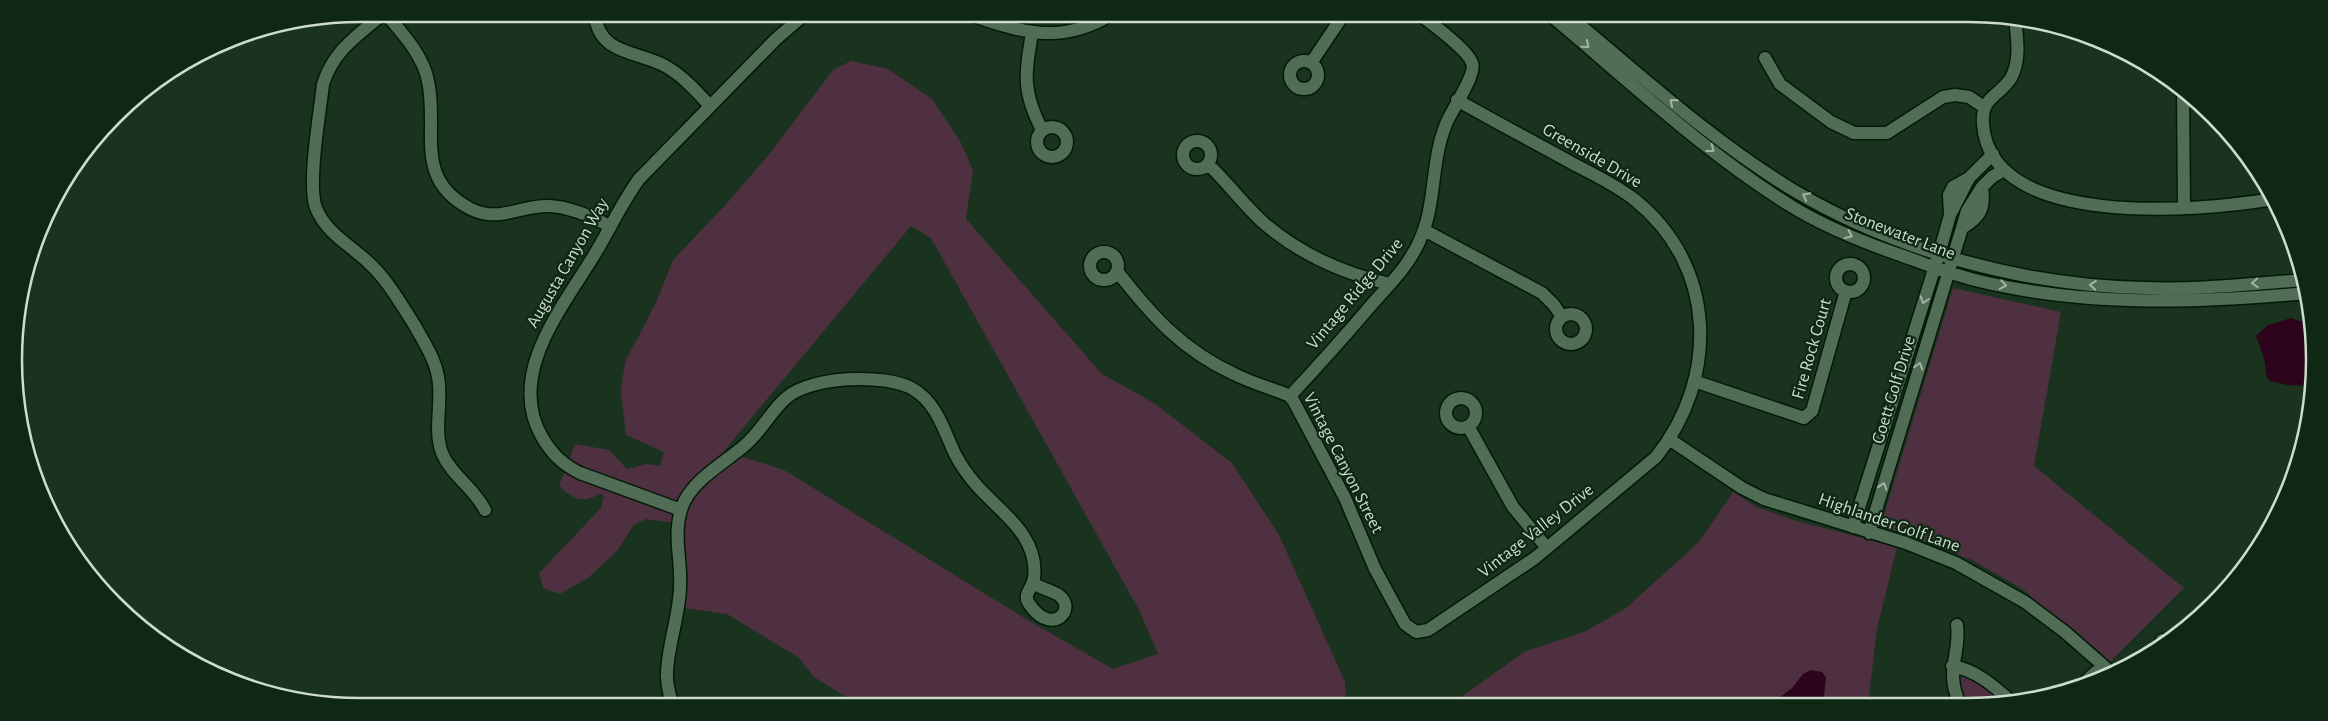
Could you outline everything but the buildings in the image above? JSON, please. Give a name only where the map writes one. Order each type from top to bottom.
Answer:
[{"type":"street","points":[[374,22],[348,42],[339,53],[322,84],[314,199],[320,216],[329,228],[340,240],[368,262],[388,284],[427,348],[438,377],[439,440],[442,453],[485,510]]},
{"type":"street","points":[[391,22],[406,38],[426,71],[430,97],[430,150],[433,165],[448,190],[471,209],[494,216],[549,206],[578,212],[610,226]]},
{"type":"street","points":[[597,22],[599,28],[613,46],[620,51],[660,63],[669,68],[688,83],[710,106]]},
{"type":"street","name":"Augusta Canyon Way","points":[[681,510],[564,465],[547,447],[535,426],[531,390],[539,351],[548,331],[621,204],[639,179],[776,39],[796,22]]},
{"type":"street","points":[[991,22],[1011,29],[1032,33],[1076,30],[1094,22]]},
{"type":"street","points":[[1311,63],[1339,22]]},
{"type":"street","name":"Vintage Ridge Drive","points":[[1290,396],[1390,284],[1413,255],[1424,230],[1431,202],[1436,156],[1445,125],[1472,74],[1473,63],[1464,52],[1428,22]]},
{"type":"street","name":"Stonewater Lane","points":[[1559,22],[1705,144],[1790,205],[1865,242],[1935,268],[2010,286],[2109,299],[2164,301],[2233,300],[2299,294]]},
{"type":"street","name":"Stonewater Lane","points":[[1577,22],[1705,128],[1794,190],[1863,224],[1939,254],[2032,277],[2128,288],[2188,288],[2296,281]]},
{"type":"street","points":[[2016,26],[2018,54],[2010,78],[1991,96],[1984,107],[1983,123],[1985,136],[1993,154],[2004,170],[2028,188],[2052,197],[2109,207],[2160,210],[2241,204],[2265,200]]},
{"type":"street","points":[[1032,33],[1026,87],[1031,108],[1042,130]]},
{"type":"street","points":[[1765,58],[1780,84],[1831,122],[1854,133],[1888,132],[1943,98],[1955,95],[1969,97],[1984,107]]},
{"type":"street","name":"Greenside Drive","points":[[1457,100],[1622,191],[1647,210],[1664,230],[1686,267],[1696,297],[1700,341],[1694,381],[1682,416],[1669,439]]},
{"type":"street","points":[[2183,100],[2184,208]]},
{"type":"street","name":"Goett Golf Drive","points":[[1853,527],[1950,215],[1969,178],[1993,154]]},
{"type":"street","points":[[1208,164],[1266,225],[1291,243],[1332,266],[1390,284]]},
{"type":"street","name":"Goett Golf Drive","points":[[1869,532],[1967,211],[1982,187],[1992,177],[2004,170]]},
{"type":"street","points":[[1424,230],[1542,294],[1554,305],[1562,317]]},
{"type":"street","name":"Vintage Canyon Street","points":[[1117,271],[1154,317],[1180,342],[1232,374],[1290,396],[1345,498],[1375,568],[1405,624],[1413,630]]},
{"type":"street","name":"Fire Rock Court","points":[[1694,381],[1785,410],[1799,418],[1804,418],[1812,411],[1846,291]]},
{"type":"street","points":[[671,698],[666,675],[680,588],[677,540],[681,510],[694,488],[756,435],[787,397],[807,386],[820,382],[877,380],[904,385],[928,401],[934,409],[956,456],[972,479],[1007,514],[1020,531],[1032,557],[1034,569],[1033,583]]},
{"type":"street","points":[[1468,426],[1513,507],[1547,548]]},
{"type":"street","name":"Highlander Golf Lane","points":[[1669,439],[1742,488],[1764,499],[1906,543],[1939,556],[2011,593],[2059,627],[2104,670]]},
{"type":"street","name":"Vintage Valley Drive","points":[[1413,630],[1422,632],[1428,630],[1547,548],[1637,474],[1656,456],[1669,439]]},
{"type":"street","points":[[1957,625],[1958,640],[1952,666],[1952,678],[1958,698]]},
{"type":"street","points":[[1952,666],[1965,668],[1976,674],[2005,697]]},
{"type":"shaded area","points":[[851,61],[888,69],[932,99],[960,141],[973,170],[966,219],[1102,374],[1154,403],[1232,463],[1279,535],[1345,682],[1346,698],[848,698],[814,677],[799,658],[727,614],[683,608],[682,524],[646,519],[634,525],[617,551],[588,578],[560,594],[543,588],[539,573],[601,508],[604,496],[601,494],[588,499],[578,499],[559,486],[575,444],[609,450],[627,469],[647,464],[660,466],[664,452],[626,435],[621,391],[625,362],[656,303],[673,260],[729,201],[771,152],[833,70]],"holes":[[[911,226],[931,238],[1139,610],[1158,654],[1113,669],[1026,619],[784,470],[724,451]]]},
{"type":"shaded area","points":[[1953,288],[2061,312],[2034,466],[2184,588],[2105,667],[2024,590],[1972,560],[1881,525]]},
{"type":"shaded area","points":[[2291,318],[2303,321],[2306,360],[2305,386],[2287,385],[2270,381],[2267,378],[2264,358],[2256,336],[2268,325]]},
{"type":"shaded area","points":[[1733,492],[1757,507],[1793,520],[1897,547],[1877,629],[1869,698],[1460,698],[1524,652],[1584,632],[1626,608],[1699,542]]},
{"type":"shaded area","points":[[1811,670],[1822,672],[1826,677],[1824,698],[1779,698],[1792,688],[1803,674]]},
{"type":"shaded area","points":[[1969,676],[1997,697],[1964,698],[1959,685],[1960,678]]}]
